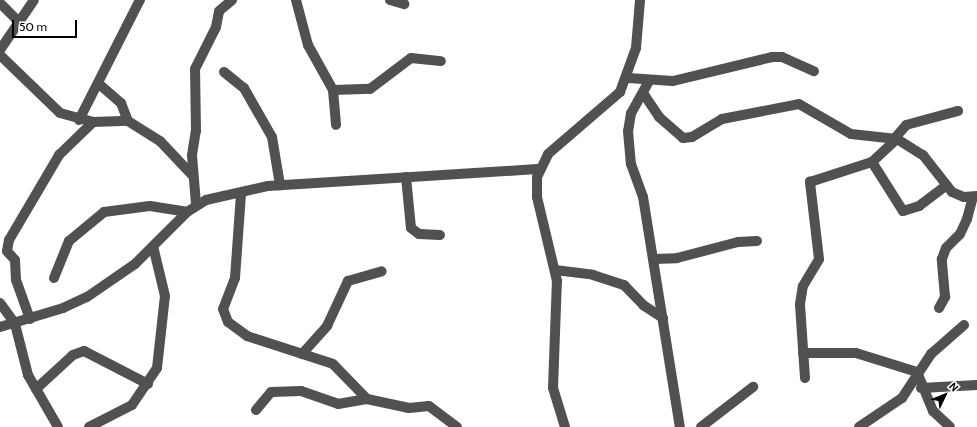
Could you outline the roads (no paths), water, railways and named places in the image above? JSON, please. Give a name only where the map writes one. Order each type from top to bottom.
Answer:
[{"type":"street","points":[[0,50],[18,21],[34,0]]},
{"type":"street","points":[[79,120],[99,84],[140,0]]},
{"type":"street","points":[[196,204],[193,176],[195,69],[216,26],[219,11],[232,0]]},
{"type":"street","points":[[296,0],[308,45],[333,90],[336,125]]},
{"type":"street","points":[[390,0],[404,4]]},
{"type":"street","points":[[563,426],[553,388],[555,270],[537,197],[540,169],[548,154],[601,112],[628,78],[636,48],[640,0]]},
{"type":"street","points":[[0,3],[18,21]]},
{"type":"street","points":[[0,55],[50,104],[79,120],[93,122],[128,121],[160,141],[193,176]]},
{"type":"street","points":[[628,78],[649,81],[689,79],[772,57],[782,57],[814,71]]},
{"type":"street","points":[[333,90],[370,89],[411,58],[441,61]]},
{"type":"street","points":[[224,72],[244,88],[272,136],[280,185]]},
{"type":"street","points":[[649,81],[631,113],[628,131],[631,164],[643,197],[654,259],[663,318],[671,388],[680,427]]},
{"type":"street","points":[[99,84],[121,103],[128,121]]},
{"type":"street","points":[[643,93],[659,117],[683,138],[692,137],[722,119],[799,104],[851,134],[896,139],[924,155],[946,186],[958,195],[975,197],[960,234],[946,248],[942,259],[945,296],[939,308]]},
{"type":"street","points":[[805,378],[800,304],[803,286],[819,259],[810,182],[872,162],[896,139],[906,125],[958,111]]},
{"type":"street","points":[[30,319],[16,280],[15,260],[7,251],[9,240],[59,155],[93,122]]},
{"type":"street","points":[[872,162],[902,211],[918,206],[946,186]]},
{"type":"street","points":[[0,328],[30,319],[87,297],[153,246],[196,204],[280,185],[540,169]]},
{"type":"street","points":[[406,178],[411,228],[419,234],[440,235]]},
{"type":"street","points":[[241,194],[235,278],[224,302],[225,316],[247,336],[339,368],[367,399]]},
{"type":"street","points":[[54,278],[69,241],[104,212],[150,206],[187,212]]},
{"type":"street","points":[[654,259],[676,258],[738,242],[757,241]]},
{"type":"street","points":[[89,427],[109,422],[132,405],[148,384],[161,352],[165,296],[153,246]]},
{"type":"street","points":[[555,270],[593,275],[605,282],[624,285],[643,305],[663,318]]},
{"type":"street","points":[[302,354],[327,326],[348,281],[382,271]]},
{"type":"street","points":[[0,303],[15,324],[20,352],[36,389],[58,427]]},
{"type":"street","points":[[859,427],[902,398],[917,372],[937,347],[964,325]]},
{"type":"street","points":[[36,389],[73,355],[84,351],[148,384]]},
{"type":"street","points":[[803,353],[856,352],[917,372]]},
{"type":"street","points":[[917,372],[921,388],[933,411],[950,427]]},
{"type":"street","points":[[921,388],[977,385]]},
{"type":"street","points":[[701,427],[753,387]]},
{"type":"street","points":[[256,410],[271,392],[301,391],[338,404],[367,399],[409,408],[429,406],[457,427]]}]
